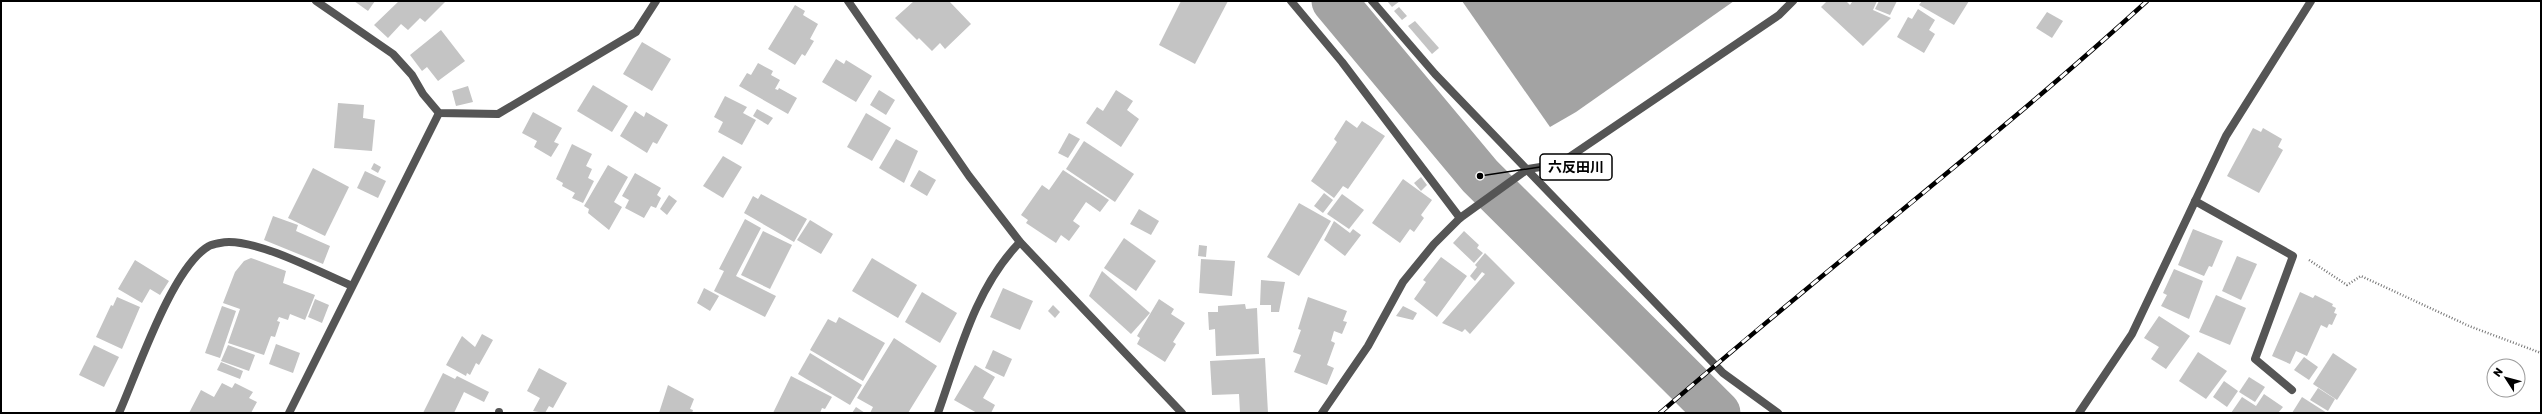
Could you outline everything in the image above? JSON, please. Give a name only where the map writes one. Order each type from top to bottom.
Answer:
[{"type":"street","points":[[316,1],[393,54],[412,75],[422,94],[439,113],[498,114],[636,32],[656,1]]},
{"type":"street","points":[[848,1],[968,176],[1020,242],[1182,413]]},
{"type":"street","points":[[1290,1],[1342,62],[1460,218]]},
{"type":"street","points":[[1372,1],[1435,74],[1723,373],[1778,413]]},
{"type":"street","points":[[1322,413],[1368,346],[1403,282],[1434,244],[1460,218],[1528,169],[1558,164],[1779,15],[1793,1]]},
{"type":"street","points":[[2079,413],[2132,334],[2226,136],[2311,1]]},
{"type":"street","points":[[291,412],[352,286],[439,113]]},
{"type":"street","points":[[2195,201],[2293,256],[2255,359],[2292,390]]},
{"type":"street","points":[[119,413],[172,291],[193,260],[209,246],[229,242],[255,246],[352,286]]},
{"type":"street","points":[[938,413],[978,303],[1005,258],[1020,242]]},
{"type":"path","points":[[2293,256],[2307,259],[2347,285],[2361,276],[2469,326],[2541,353]]},
{"type":"shaded area","points":[[1462,1],[1734,1],[1576,112],[1550,127]]},
{"type":"building","points":[[354,1],[375,1],[368,11]]},
{"type":"building","points":[[399,1],[446,1],[425,22],[420,18],[408,30],[401,24],[388,38],[374,25]]},
{"type":"building","points":[[914,1],[949,1],[971,24],[945,49],[940,43],[932,51],[919,38],[917,40],[895,18]]},
{"type":"building","points":[[1181,1],[1228,1],[1195,64],[1159,45]]},
{"type":"building","points":[[1387,1],[1400,1],[1392,7]]},
{"type":"building","points":[[1827,1],[1846,1],[1850,5],[1852,2],[1850,1],[1877,1],[1873,10],[1891,18],[1863,46],[1821,7]]},
{"type":"building","points":[[1879,1],[1897,1],[1890,15],[1875,9]]},
{"type":"building","points":[[1922,1],[1969,1],[1954,25],[1919,5]]},
{"type":"building","points":[[795,5],[805,11],[803,15],[818,24],[810,39],[814,41],[805,56],[802,54],[795,65],[768,49]]},
{"type":"building","points":[[1399,7],[1407,16],[1402,20],[1394,11]]},
{"type":"building","points":[[1918,9],[1935,20],[1929,30],[1935,34],[1924,53],[1897,37],[1908,17],[1912,19]]},
{"type":"building","points":[[2047,12],[2063,21],[2052,38],[2036,28]]},
{"type":"building","points":[[1415,21],[1439,48],[1432,54],[1408,26]]},
{"type":"building","points":[[441,30],[465,61],[438,81],[427,67],[422,71],[410,55]]},
{"type":"building","points":[[642,42],[671,59],[652,91],[623,74]]},
{"type":"building","points":[[836,59],[844,64],[846,60],[872,76],[856,102],[822,82]]},
{"type":"building","points":[[758,63],[773,71],[771,75],[780,80],[775,89],[778,90],[779,88],[797,98],[788,114],[739,86],[747,73],[751,75]]},
{"type":"building","points":[[593,85],[628,106],[612,132],[577,111]]},
{"type":"building","points":[[468,86],[473,102],[456,106],[452,91]]},
{"type":"building","points":[[879,90],[895,100],[886,115],[870,105]]},
{"type":"building","points":[[1116,90],[1133,101],[1127,110],[1139,119],[1121,147],[1086,123],[1097,107],[1103,111]]},
{"type":"building","points":[[725,96],[747,107],[743,113],[756,120],[742,145],[718,132],[723,122],[714,117]]},
{"type":"building","points":[[338,103],[364,105],[363,118],[375,120],[372,151],[334,148]]},
{"type":"building","points":[[757,109],[773,118],[768,125],[753,116]]},
{"type":"building","points":[[635,111],[644,117],[646,112],[668,125],[657,144],[653,142],[647,153],[620,136]]},
{"type":"building","points":[[533,112],[562,128],[554,142],[559,144],[551,157],[534,147],[537,141],[522,133]]},
{"type":"building","points":[[866,113],[891,128],[872,161],[847,147]]},
{"type":"building","points":[[1346,120],[1357,128],[1362,121],[1385,136],[1348,189],[1343,186],[1334,198],[1311,181],[1337,142],[1334,139]]},
{"type":"building","points":[[2253,128],[2261,132],[2263,128],[2282,139],[2278,147],[2283,150],[2259,193],[2227,176]]},
{"type":"building","points":[[1069,133],[1080,139],[1068,158],[1058,153]]},
{"type":"building","points":[[896,139],[918,151],[904,183],[879,168]]},
{"type":"building","points":[[1084,141],[1134,174],[1115,202],[1066,169]]},
{"type":"building","points":[[572,144],[592,154],[586,166],[592,169],[588,178],[594,181],[583,203],[572,198],[575,193],[562,186],[563,183],[556,179]]},
{"type":"building","points":[[723,156],[742,167],[723,198],[703,186]]},
{"type":"building","points":[[374,163],[381,167],[378,173],[371,169]]},
{"type":"building","points":[[608,165],[628,177],[614,202],[622,207],[609,230],[588,213],[589,209],[584,206]]},
{"type":"building","points":[[313,168],[349,187],[325,236],[288,218]]},
{"type":"building","points":[[919,170],[936,180],[927,196],[910,186]]},
{"type":"building","points":[[1063,170],[1109,200],[1100,212],[1086,202],[1073,221],[1080,226],[1069,241],[1061,235],[1056,243],[1026,223],[1028,220],[1021,215],[1042,185],[1049,190]]},
{"type":"building","points":[[365,171],[386,181],[378,198],[357,188]]},
{"type":"building","points":[[635,173],[661,188],[657,195],[661,198],[656,208],[651,206],[644,218],[625,208],[629,200],[622,196]]},
{"type":"building","points":[[1421,177],[1427,185],[1421,191],[1414,183]]},
{"type":"building","points":[[1403,179],[1432,200],[1421,215],[1424,218],[1414,232],[1410,229],[1400,243],[1372,223]]},
{"type":"building","points":[[1324,193],[1333,200],[1323,213],[1314,206]]},
{"type":"building","points":[[761,194],[807,219],[794,242],[744,213],[753,196],[758,199]]},
{"type":"building","points":[[1342,194],[1364,210],[1349,229],[1327,214]]},
{"type":"building","points":[[669,195],[677,201],[667,215],[660,209]]},
{"type":"building","points":[[1299,203],[1331,221],[1299,276],[1267,257]]},
{"type":"building","points":[[1139,209],[1159,221],[1151,235],[1130,224]]},
{"type":"building","points":[[273,216],[298,225],[296,231],[330,246],[323,264],[264,240]]},
{"type":"building","points":[[745,219],[761,228],[736,276],[776,296],[765,317],[714,291],[724,271],[719,269]]},
{"type":"building","points":[[810,220],[833,234],[821,254],[797,240]]},
{"type":"building","points":[[1334,221],[1350,233],[1353,229],[1361,235],[1345,256],[1324,240]]},
{"type":"building","points":[[2193,229],[2223,241],[2212,267],[2209,266],[2204,276],[2178,265]]},
{"type":"building","points":[[763,231],[792,245],[770,289],[741,275]]},
{"type":"building","points":[[1464,231],[1479,245],[1477,248],[1483,253],[1474,263],[1453,243]]},
{"type":"building","points":[[1124,238],[1156,261],[1136,291],[1104,268]]},
{"type":"building","points":[[1199,245],[1207,246],[1206,257],[1198,256]]},
{"type":"building","points":[[1485,253],[1515,283],[1470,334],[1465,329],[1462,332],[1442,323],[1485,274],[1482,272],[1475,281],[1470,276],[1477,267],[1475,265]]},
{"type":"building","points":[[2237,256],[2257,264],[2241,300],[2222,291]]},
{"type":"building","points":[[1441,257],[1467,276],[1437,317],[1414,299],[1426,282],[1423,280]]},
{"type":"building","points":[[251,258],[286,271],[283,283],[315,295],[305,320],[290,314],[288,320],[279,317],[277,321],[280,322],[275,337],[271,336],[264,355],[228,343],[240,309],[223,303],[235,272],[244,261]]},
{"type":"building","points":[[872,258],[917,285],[898,318],[852,291]]},
{"type":"building","points":[[1201,259],[1235,261],[1232,296],[1199,293]]},
{"type":"building","points":[[135,260],[169,281],[160,295],[150,289],[142,303],[118,289]]},
{"type":"building","points":[[2174,269],[2203,281],[2189,319],[2161,306],[2167,295],[2163,293]]},
{"type":"building","points":[[1102,271],[1150,313],[1131,334],[1089,296]]},
{"type":"building","points":[[1261,280],[1285,282],[1279,312],[1271,312],[1271,305],[1260,305]]},
{"type":"building","points":[[704,288],[719,296],[710,311],[697,303]]},
{"type":"building","points":[[1003,288],[1033,301],[1020,330],[990,317]]},
{"type":"building","points":[[922,292],[957,313],[940,343],[905,322]]},
{"type":"building","points":[[2300,292],[2313,298],[2315,295],[2333,304],[2332,306],[2336,308],[2334,313],[2337,314],[2332,325],[2329,324],[2327,328],[2321,325],[2307,356],[2296,351],[2290,364],[2272,356]]},
{"type":"building","points":[[2216,295],[2246,308],[2230,345],[2199,332]]},
{"type":"building","points":[[117,297],[140,307],[122,349],[96,337],[111,305],[113,306]]},
{"type":"building","points":[[1308,297],[1347,311],[1343,321],[1347,322],[1342,334],[1334,331],[1331,341],[1335,343],[1327,365],[1334,368],[1327,385],[1294,372],[1301,355],[1293,352],[1301,330],[1298,329]]},
{"type":"building","points":[[315,299],[329,305],[322,323],[308,317]]},
{"type":"building","points":[[1159,299],[1174,309],[1171,314],[1185,323],[1173,342],[1176,344],[1165,362],[1137,344],[1140,338],[1137,336]]},
{"type":"building","points":[[1245,304],[1246,309],[1257,308],[1259,354],[1216,356],[1215,329],[1209,330],[1208,312],[1218,312],[1218,306]]},
{"type":"building","points":[[1053,305],[1060,312],[1055,318],[1048,311]]},
{"type":"building","points":[[222,306],[236,311],[220,358],[205,353]]},
{"type":"building","points":[[1403,306],[1417,313],[1413,320],[1396,316]]},
{"type":"building","points":[[2159,316],[2190,336],[2166,369],[2151,359],[2159,347],[2144,338]]},
{"type":"building","points":[[839,317],[885,343],[863,381],[810,350],[828,319],[836,323]]},
{"type":"building","points":[[482,334],[493,340],[479,365],[476,363],[470,375],[467,373],[466,376],[446,365],[462,336],[475,347]]},
{"type":"building","points":[[894,338],[937,366],[908,413],[870,413],[873,407],[857,398]]},
{"type":"building","points":[[276,344],[300,353],[293,373],[269,364]]},
{"type":"building","points":[[94,345],[119,357],[104,387],[79,375]]},
{"type":"building","points":[[228,345],[255,355],[249,371],[221,361]]},
{"type":"building","points":[[993,350],[1012,359],[1004,377],[985,368]]},
{"type":"building","points":[[2198,352],[2227,371],[2206,399],[2179,381]]},
{"type":"building","points":[[810,353],[862,385],[850,405],[798,374]]},
{"type":"building","points":[[2333,353],[2357,369],[2337,400],[2313,384]]},
{"type":"building","points":[[2304,357],[2318,367],[2309,380],[2294,370]]},
{"type":"building","points":[[1265,358],[1268,413],[1240,413],[1239,394],[1212,395],[1210,361]]},
{"type":"building","points":[[221,362],[243,371],[240,379],[217,370]]},
{"type":"building","points":[[975,365],[995,377],[983,398],[995,405],[991,413],[977,413],[954,400]]},
{"type":"building","points":[[539,368],[567,383],[553,408],[549,406],[545,413],[533,411],[540,398],[527,391]]},
{"type":"building","points":[[443,373],[455,379],[457,376],[489,392],[484,402],[464,392],[454,413],[423,413]]},
{"type":"building","points":[[791,376],[832,397],[825,409],[822,408],[820,413],[773,413]]},
{"type":"building","points":[[2249,377],[2265,387],[2255,402],[2239,392]]},
{"type":"building","points":[[2224,381],[2238,391],[2227,407],[2213,397]]},
{"type":"building","points":[[222,383],[232,388],[235,383],[253,392],[249,398],[257,402],[251,413],[189,413],[201,390],[214,397]]},
{"type":"building","points":[[668,385],[694,399],[690,409],[693,410],[692,413],[659,413]]},
{"type":"building","points":[[2318,388],[2335,399],[2328,411],[2310,400]]},
{"type":"building","points":[[2264,394],[2283,407],[2278,413],[2231,413],[2242,397],[2256,406]]},
{"type":"building","points":[[2302,397],[2327,413],[2292,413]]},
{"type":"building","points":[[856,407],[865,413],[852,413]]},
{"type":"waterway","points":[[1334,1],[1480,176],[1718,413]]},
{"type":"railway","points":[[1660,413],[1720,361],[2027,106],[2147,1]]},
{"type":"place","name":"六反田川","points":[[1480,176]]}]
